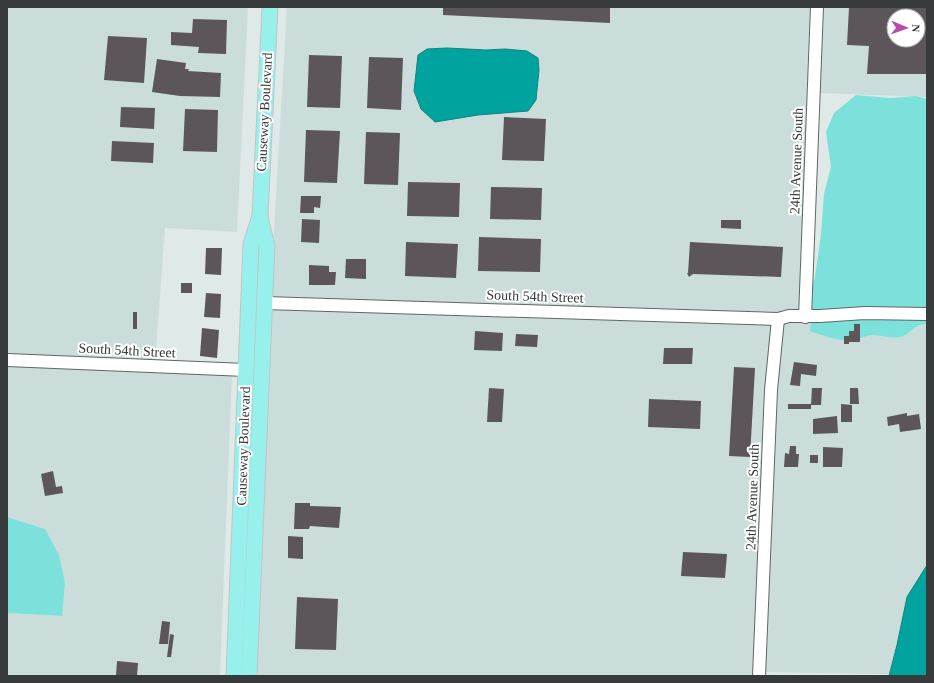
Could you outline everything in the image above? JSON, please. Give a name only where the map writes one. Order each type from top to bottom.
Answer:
[{"type":"main road","name":"Causeway Boulevard","points":[[234,676],[251,244],[260,216],[270,7]]},
{"type":"main road","name":"Causeway Boulevard","points":[[249,676],[267,246],[260,216]]},
{"type":"main road","points":[[254,235],[259,256],[258,299],[265,303]]},
{"type":"main road","points":[[246,370],[253,374],[250,488],[251,493],[257,498]]},
{"type":"main road","points":[[236,617],[243,633],[241,676]]},
{"type":"street","name":"24th Avenue South","points":[[805,316],[817,7]]},
{"type":"street","name":"South 54th Street","points":[[265,303],[778,319],[788,316],[865,313],[927,314]]},
{"type":"street","name":"24th Avenue South","points":[[759,676],[771,390],[778,319]]},
{"type":"street","name":"South 54th Street","points":[[7,360],[246,370]]},
{"type":"shaded area","points":[[7,7],[248,7],[237,232],[165,228],[155,362],[7,355]]},
{"type":"shaded area","points":[[287,7],[815,7],[802,310],[780,316],[270,298]]},
{"type":"shaded area","points":[[820,7],[927,7],[927,97],[817,93]]},
{"type":"shaded area","points":[[447,48],[527,51],[538,58],[539,70],[536,100],[528,111],[478,115],[435,122],[421,109],[414,91],[418,55],[427,49]]},
{"type":"shaded area","points":[[856,95],[890,98],[916,96],[927,99],[927,324],[922,324],[915,327],[904,336],[900,337],[893,338],[873,335],[855,340],[844,340],[810,331],[812,315],[811,290],[815,277],[821,234],[824,194],[831,167],[826,132],[834,113]]},
{"type":"shaded area","points":[[262,305],[772,323],[755,676],[248,676]]},
{"type":"shaded area","points":[[927,305],[927,675],[765,672],[770,520],[782,322]]},
{"type":"shaded area","points":[[7,364],[232,374],[220,676],[7,676],[7,613],[62,616],[45,529],[7,517]]},
{"type":"shaded area","points":[[7,517],[45,529],[59,555],[65,583],[62,616],[7,613]]},
{"type":"shaded area","points":[[927,565],[927,676],[889,676],[907,597]]},
{"type":"building","points":[[443,7],[610,7],[610,23],[443,15]]},
{"type":"building","points":[[849,7],[927,7],[927,74],[867,74],[869,46],[847,45]]},
{"type":"building","points":[[193,19],[227,20],[226,54],[198,53],[199,47],[171,45],[171,32],[192,33]]},
{"type":"building","points":[[108,36],[147,38],[144,83],[104,80]]},
{"type":"building","points":[[309,55],[342,56],[340,108],[307,107]]},
{"type":"building","points":[[369,57],[403,58],[401,110],[367,108]]},
{"type":"building","points":[[157,59],[186,63],[185,69],[189,69],[188,71],[221,73],[220,97],[180,96],[152,92]]},
{"type":"building","points":[[121,107],[155,108],[154,129],[120,127]]},
{"type":"building","points":[[185,109],[218,110],[217,152],[183,151]]},
{"type":"building","points":[[504,117],[546,119],[544,161],[502,160]]},
{"type":"building","points":[[306,130],[340,131],[337,183],[304,182]]},
{"type":"building","points":[[366,132],[400,133],[398,185],[364,184]]},
{"type":"building","points":[[112,141],[154,143],[153,163],[111,161]]},
{"type":"building","points":[[408,182],[460,183],[459,217],[407,216]]},
{"type":"building","points":[[491,187],[542,188],[541,220],[490,219]]},
{"type":"building","points":[[301,196],[321,196],[320,208],[314,207],[314,213],[300,213]]},
{"type":"building","points":[[302,219],[320,220],[319,243],[301,242]]},
{"type":"building","points":[[721,220],[741,220],[741,229],[721,228]]},
{"type":"building","points":[[479,237],[541,239],[540,272],[478,271]]},
{"type":"building","points":[[406,242],[458,244],[456,278],[405,276]]},
{"type":"building","points":[[690,242],[783,247],[781,277],[693,274],[689,277],[687,273]]},
{"type":"building","points":[[206,248],[222,248],[221,275],[205,274]]},
{"type":"building","points":[[346,259],[366,259],[366,279],[345,278]]},
{"type":"building","points":[[309,265],[329,266],[329,272],[336,272],[335,285],[309,285]]},
{"type":"building","points":[[181,283],[192,283],[192,293],[181,293]]},
{"type":"building","points":[[206,293],[221,294],[220,318],[204,317]]},
{"type":"building","points":[[133,312],[137,312],[137,329],[133,329]]},
{"type":"building","points":[[854,324],[860,324],[860,342],[849,342],[849,344],[844,344],[844,336],[849,336],[849,331],[854,331]]},
{"type":"building","points":[[202,328],[219,330],[217,358],[200,356]]},
{"type":"building","points":[[475,331],[503,333],[502,351],[474,350]]},
{"type":"building","points":[[516,334],[538,335],[537,347],[515,346]]},
{"type":"building","points":[[664,348],[693,348],[692,364],[663,364]]},
{"type":"building","points":[[794,362],[817,365],[816,376],[801,374],[800,386],[790,385]]},
{"type":"building","points":[[734,367],[755,368],[750,457],[729,456]]},
{"type":"building","points":[[489,388],[504,389],[502,422],[487,422]]},
{"type":"building","points":[[812,388],[822,388],[821,405],[811,405]]},
{"type":"building","points":[[850,388],[858,388],[859,404],[850,404]]},
{"type":"building","points":[[649,399],[701,401],[700,429],[648,427]]},
{"type":"building","points":[[788,404],[811,404],[811,409],[788,409]]},
{"type":"building","points":[[841,404],[852,405],[852,422],[841,422]]},
{"type":"building","points":[[907,413],[907,416],[919,414],[921,429],[900,432],[899,424],[888,426],[887,417]]},
{"type":"building","points":[[837,416],[838,433],[813,434],[813,419]]},
{"type":"building","points":[[790,446],[796,446],[796,454],[799,454],[798,467],[784,467],[785,453],[789,454]]},
{"type":"building","points":[[823,447],[843,448],[842,467],[823,467]]},
{"type":"building","points":[[810,455],[818,455],[818,463],[810,463]]},
{"type":"building","points":[[53,471],[56,487],[62,486],[63,493],[45,496],[41,474]]},
{"type":"building","points":[[295,503],[310,503],[310,506],[341,507],[339,528],[310,526],[309,529],[294,529]]},
{"type":"building","points":[[288,536],[303,537],[303,559],[288,558]]},
{"type":"building","points":[[683,552],[727,554],[725,578],[681,576]]},
{"type":"building","points":[[297,597],[338,599],[336,650],[295,649]]},
{"type":"building","points":[[162,621],[170,622],[168,644],[159,644]]},
{"type":"building","points":[[170,634],[174,635],[171,657],[167,657]]},
{"type":"building","points":[[117,661],[138,663],[137,676],[116,675]]}]
